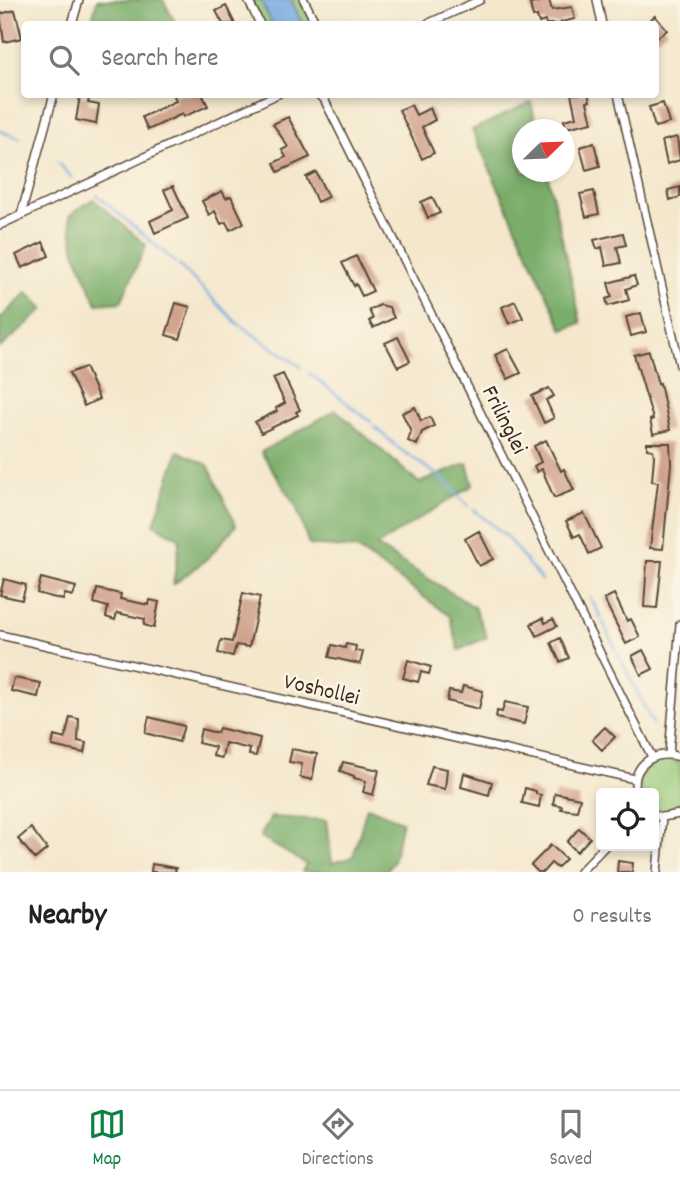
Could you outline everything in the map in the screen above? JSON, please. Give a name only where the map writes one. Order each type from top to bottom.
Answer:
[{"type":"street","points":[[73,21],[79,0]]},
{"type":"street","points":[[248,0],[258,21]]},
{"type":"street","points":[[304,0],[314,21]]},
{"type":"street","points":[[434,21],[480,0]]},
{"type":"street","points":[[597,0],[601,21]]},
{"type":"street","points":[[21,215],[53,98]]},
{"type":"street","points":[[0,225],[270,98]]},
{"type":"street","name":"Frilinglei","points":[[323,98],[652,757]]},
{"type":"street","points":[[619,98],[680,366]]},
{"type":"street","points":[[669,754],[680,624]]},
{"type":"street","name":"Voshollei","points":[[0,635],[635,779]]},
{"type":"street","points":[[636,788],[635,779],[639,769],[652,757],[669,754],[680,757]]},
{"type":"street","points":[[659,816],[680,814]]},
{"type":"street","points":[[657,872],[663,817]]},
{"type":"street","points":[[580,872],[601,851]]},
{"type":"green space","points":[[97,0],[163,0],[174,21],[92,21]]},
{"type":"green space","points":[[251,0],[299,0],[310,21],[262,21]]},
{"type":"green space","points":[[531,102],[535,119],[512,119],[512,182],[549,182],[581,323],[563,330],[472,130]]},
{"type":"green space","points":[[93,199],[146,245],[121,302],[97,304],[75,252],[69,216]]},
{"type":"green space","points":[[27,292],[44,309],[0,348],[0,319]]},
{"type":"green space","points":[[336,410],[419,483],[467,463],[473,485],[376,546],[474,607],[487,637],[459,650],[450,616],[357,549],[309,545],[296,506],[261,452]]},
{"type":"green space","points":[[178,451],[208,465],[236,525],[209,557],[173,585],[180,539],[154,524]]},
{"type":"green space","points":[[667,759],[680,763],[680,808],[665,813],[659,811],[659,788],[640,788],[642,775],[655,763]]},
{"type":"green space","points":[[367,807],[402,821],[393,862],[386,872],[302,872],[306,864],[260,837],[271,817],[326,820],[332,863],[353,857]]},
{"type":"water","points":[[260,0],[291,0],[302,21],[270,21]]},
{"type":"building","points":[[538,0],[549,0],[552,10],[572,7],[575,19],[538,21],[537,16],[533,17],[530,4],[539,2]]},
{"type":"building","points":[[226,6],[234,21],[221,21],[216,11]]},
{"type":"building","points":[[15,10],[21,38],[4,42],[0,14]]},
{"type":"building","points":[[655,16],[667,30],[659,36],[659,21],[649,21]]},
{"type":"building","points":[[80,98],[89,98],[88,103],[99,105],[96,124],[76,120]]},
{"type":"building","points":[[175,98],[204,98],[208,106],[183,117],[182,114],[148,130],[142,117],[176,101]]},
{"type":"building","points":[[572,98],[589,98],[590,101],[587,102],[592,122],[575,126],[575,119],[568,119],[576,117]]},
{"type":"building","points":[[663,103],[669,123],[655,127],[649,107]]},
{"type":"building","points":[[411,105],[416,115],[430,108],[435,120],[422,127],[434,153],[422,159],[399,110]]},
{"type":"building","points":[[288,117],[310,157],[278,172],[274,163],[286,157],[282,150],[288,147],[273,124]]},
{"type":"building","points":[[677,137],[680,160],[667,164],[662,141]]},
{"type":"building","points":[[594,143],[600,166],[586,170],[580,147]]},
{"type":"building","points":[[316,172],[328,197],[317,202],[306,177]]},
{"type":"building","points":[[173,186],[188,218],[155,233],[150,221],[173,210],[164,190]]},
{"type":"building","points":[[680,187],[680,197],[670,200],[668,190]]},
{"type":"building","points":[[222,191],[226,198],[231,196],[244,223],[230,230],[226,222],[221,224],[215,211],[209,215],[202,201]]},
{"type":"building","points":[[594,191],[599,214],[586,217],[580,194]]},
{"type":"building","points":[[432,197],[440,213],[428,218],[421,202]]},
{"type":"building","points":[[623,233],[626,245],[617,247],[621,263],[606,266],[602,247],[597,249],[594,240]]},
{"type":"building","points":[[43,242],[49,256],[22,268],[16,255]]},
{"type":"building","points":[[356,256],[373,291],[362,296],[342,263]]},
{"type":"building","points":[[634,276],[637,285],[626,289],[629,300],[608,306],[606,299],[612,297],[608,283]]},
{"type":"building","points":[[515,301],[523,318],[509,324],[502,307]]},
{"type":"building","points":[[176,303],[190,307],[180,339],[166,335]]},
{"type":"building","points":[[380,305],[389,307],[394,318],[373,328],[369,321],[373,319],[369,310]]},
{"type":"building","points":[[641,313],[646,332],[631,336],[626,317]]},
{"type":"building","points":[[398,337],[410,361],[398,367],[385,343]]},
{"type":"building","points":[[508,349],[521,373],[508,379],[495,355]]},
{"type":"building","points":[[649,351],[658,384],[660,383],[670,430],[653,434],[650,420],[653,419],[634,355]]},
{"type":"building","points":[[85,367],[99,399],[84,406],[69,373]]},
{"type":"building","points":[[283,374],[300,410],[296,412],[298,415],[261,433],[255,422],[277,411],[276,408],[285,403],[273,378]]},
{"type":"building","points":[[549,388],[554,396],[546,400],[554,418],[544,423],[532,396]]},
{"type":"building","points":[[415,407],[421,421],[430,417],[434,426],[422,432],[417,445],[408,441],[411,431],[402,413]]},
{"type":"building","points":[[546,440],[574,490],[554,498],[542,469],[537,472],[534,466],[541,462],[534,446]]},
{"type":"building","points":[[647,443],[670,443],[671,464],[663,549],[650,548],[658,482],[652,481],[654,456],[653,450],[647,449]]},
{"type":"building","points":[[584,513],[601,548],[589,554],[580,534],[574,537],[566,521]]},
{"type":"building","points":[[479,531],[493,559],[479,566],[465,539]]},
{"type":"building","points":[[647,561],[662,561],[657,608],[644,607]]},
{"type":"building","points":[[41,578],[76,587],[73,596],[65,594],[63,600],[37,593]]},
{"type":"building","points":[[4,579],[26,585],[22,600],[0,595]]},
{"type":"building","points":[[97,589],[121,594],[120,599],[149,605],[150,600],[159,602],[154,628],[144,625],[145,619],[117,613],[115,620],[106,617],[108,607],[94,603]]},
{"type":"building","points":[[243,593],[260,597],[249,647],[236,645],[233,656],[218,653],[221,640],[232,642]]},
{"type":"building","points":[[614,594],[627,621],[631,619],[640,637],[626,644],[604,599]]},
{"type":"building","points":[[543,618],[545,623],[553,619],[557,626],[537,636],[531,624]]},
{"type":"building","points":[[560,638],[569,658],[560,662],[551,643]]},
{"type":"building","points":[[346,644],[356,646],[355,651],[363,652],[360,664],[329,657],[332,645],[345,648]]},
{"type":"building","points":[[643,650],[653,669],[641,675],[632,656]]},
{"type":"building","points":[[408,660],[431,667],[429,674],[421,672],[418,682],[403,678]]},
{"type":"building","points":[[14,678],[41,683],[38,697],[11,691]]},
{"type":"building","points":[[463,686],[483,691],[479,709],[447,701],[449,691],[461,693]]},
{"type":"building","points":[[505,702],[528,707],[524,724],[496,718],[497,711],[502,712]]},
{"type":"building","points":[[70,717],[79,719],[78,741],[86,743],[84,753],[52,746],[54,736],[65,739]]},
{"type":"building","points":[[149,717],[184,726],[179,742],[145,733]]},
{"type":"building","points":[[605,727],[615,737],[602,750],[592,740]]},
{"type":"building","points":[[219,728],[260,738],[256,756],[249,755],[250,749],[225,743],[222,758],[213,756],[215,747],[198,743],[201,729],[217,733]]},
{"type":"building","points":[[292,749],[317,754],[312,780],[300,777],[302,764],[289,762]]},
{"type":"building","points":[[343,762],[379,770],[373,795],[363,792],[366,781],[340,771]]},
{"type":"building","points":[[432,766],[447,769],[445,789],[426,785]]},
{"type":"building","points":[[464,773],[492,782],[489,795],[461,787]]},
{"type":"building","points":[[525,788],[541,795],[539,807],[522,803]]},
{"type":"building","points":[[555,793],[580,798],[577,811],[561,809],[562,806],[553,804]]},
{"type":"building","points":[[31,828],[47,849],[35,859],[18,839]]},
{"type":"building","points":[[579,828],[590,838],[577,852],[567,842]]},
{"type":"building","points":[[551,845],[566,859],[557,868],[551,863],[543,872],[538,872],[531,865]]},
{"type":"building","points":[[618,861],[633,863],[632,872],[617,872]]},
{"type":"building","points":[[152,864],[176,868],[175,872],[151,872]]},
{"type":"waterway","points":[[0,131],[20,138]]},
{"type":"waterway","points":[[58,163],[72,178]]},
{"type":"waterway","points":[[97,195],[175,262]]},
{"type":"waterway","points":[[179,265],[237,323],[301,367]]},
{"type":"waterway","points":[[309,373],[371,422]]},
{"type":"waterway","points":[[374,426],[395,445]]},
{"type":"waterway","points":[[397,447],[443,479],[468,506]]},
{"type":"waterway","points":[[474,510],[505,535],[542,581]]},
{"type":"waterway","points":[[590,597],[601,618]]},
{"type":"waterway","points":[[603,622],[616,650]]},
{"type":"waterway","points":[[618,654],[620,658]]},
{"type":"waterway","points":[[622,662],[653,724]]}]
